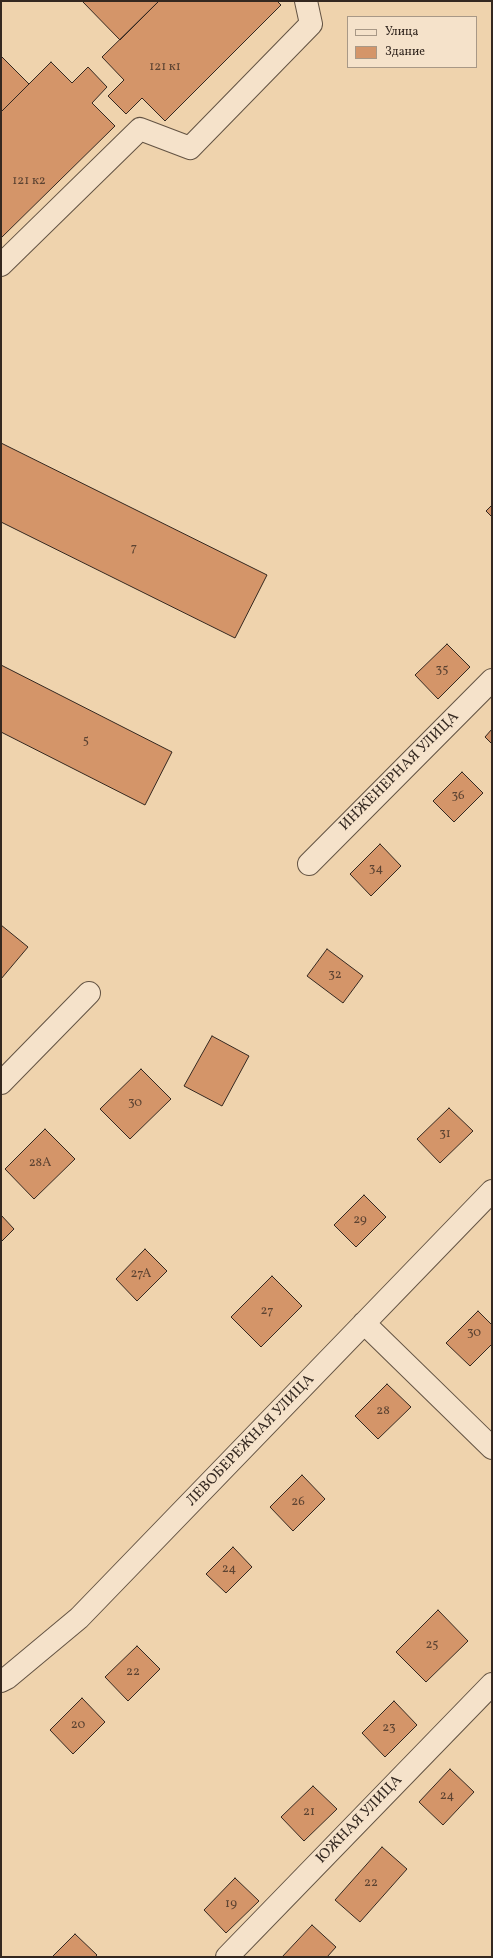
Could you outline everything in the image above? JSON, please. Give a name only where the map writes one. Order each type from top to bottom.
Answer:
[{"type":"street","points":[[1,265],[140,129],[190,148],[312,24],[306,1]]},
{"type":"street","name":"ИНЖЕНЕРНАЯ УЛИЦА","points":[[309,864],[492,680]]},
{"type":"street","points":[[1,1083],[89,993]]},
{"type":"street","name":"ЛЕВОБЕРЕЖНАЯ УЛИЦА","points":[[1,1681],[7,1678],[79,1618],[492,1191]]},
{"type":"street","points":[[364,1323],[492,1448]]},
{"type":"street","name":"ЮЖНАЯ УЛИЦА","points":[[227,1957],[492,1684]]},
{"type":"building","points":[[82,1],[159,1],[120,40]]},
{"type":"building","points":[[159,1],[277,1],[281,5],[165,121],[142,98],[126,114],[108,96],[124,80],[102,57]]},
{"type":"building","points":[[1,56],[29,84],[1,112]]},
{"type":"building","points":[[51,62],[72,83],[88,67],[107,87],[92,103],[115,126],[1,238],[1,112]]},
{"type":"building","points":[[1,443],[267,575],[235,638],[1,522]]},
{"type":"building","points":[[492,505],[492,517],[486,511]]},
{"type":"building","points":[[447,644],[470,667],[438,699],[415,675]]},
{"type":"building","points":[[1,665],[172,752],[145,805],[1,732]]},
{"type":"building","points":[[492,729],[492,744],[485,737]]},
{"type":"building","points":[[462,772],[483,793],[454,822],[433,801]]},
{"type":"building","points":[[380,844],[401,866],[371,896],[350,874]]},
{"type":"building","points":[[1,925],[28,947],[1,979]]},
{"type":"building","points":[[327,949],[363,976],[343,1003],[307,976]]},
{"type":"building","points":[[212,1036],[249,1056],[222,1106],[184,1086]]},
{"type":"building","points":[[141,1069],[171,1099],[130,1139],[100,1109]]},
{"type":"building","points":[[449,1108],[473,1131],[440,1163],[417,1139]]},
{"type":"building","points":[[45,1129],[75,1159],[34,1199],[5,1169]]},
{"type":"building","points":[[364,1195],[386,1217],[356,1247],[334,1225]]},
{"type":"building","points":[[1,1215],[14,1229],[1,1242]]},
{"type":"building","points":[[145,1249],[167,1271],[137,1301],[116,1279]]},
{"type":"building","points":[[272,1276],[302,1306],[261,1347],[231,1317]]},
{"type":"building","points":[[478,1311],[492,1325],[492,1344],[470,1366],[446,1343]]},
{"type":"building","points":[[387,1384],[411,1407],[378,1439],[355,1416]]},
{"type":"building","points":[[302,1475],[325,1499],[293,1531],[270,1507]]},
{"type":"building","points":[[233,1547],[252,1567],[226,1593],[206,1574]]},
{"type":"building","points":[[438,1610],[468,1641],[426,1682],[396,1652]]},
{"type":"building","points":[[137,1646],[160,1669],[128,1701],[105,1677]]},
{"type":"building","points":[[82,1698],[105,1722],[73,1754],[50,1730]]},
{"type":"building","points":[[394,1701],[417,1725],[385,1757],[362,1733]]},
{"type":"building","points":[[450,1769],[474,1792],[443,1825],[419,1802]]},
{"type":"building","points":[[313,1786],[337,1809],[304,1841],[281,1817]]},
{"type":"building","points":[[382,1847],[407,1869],[360,1922],[335,1900]]},
{"type":"building","points":[[235,1878],[259,1901],[226,1933],[204,1910]]},
{"type":"building","points":[[312,1925],[336,1947],[327,1957],[282,1957]]},
{"type":"building","points":[[75,1934],[97,1955],[95,1957],[52,1957]]}]
